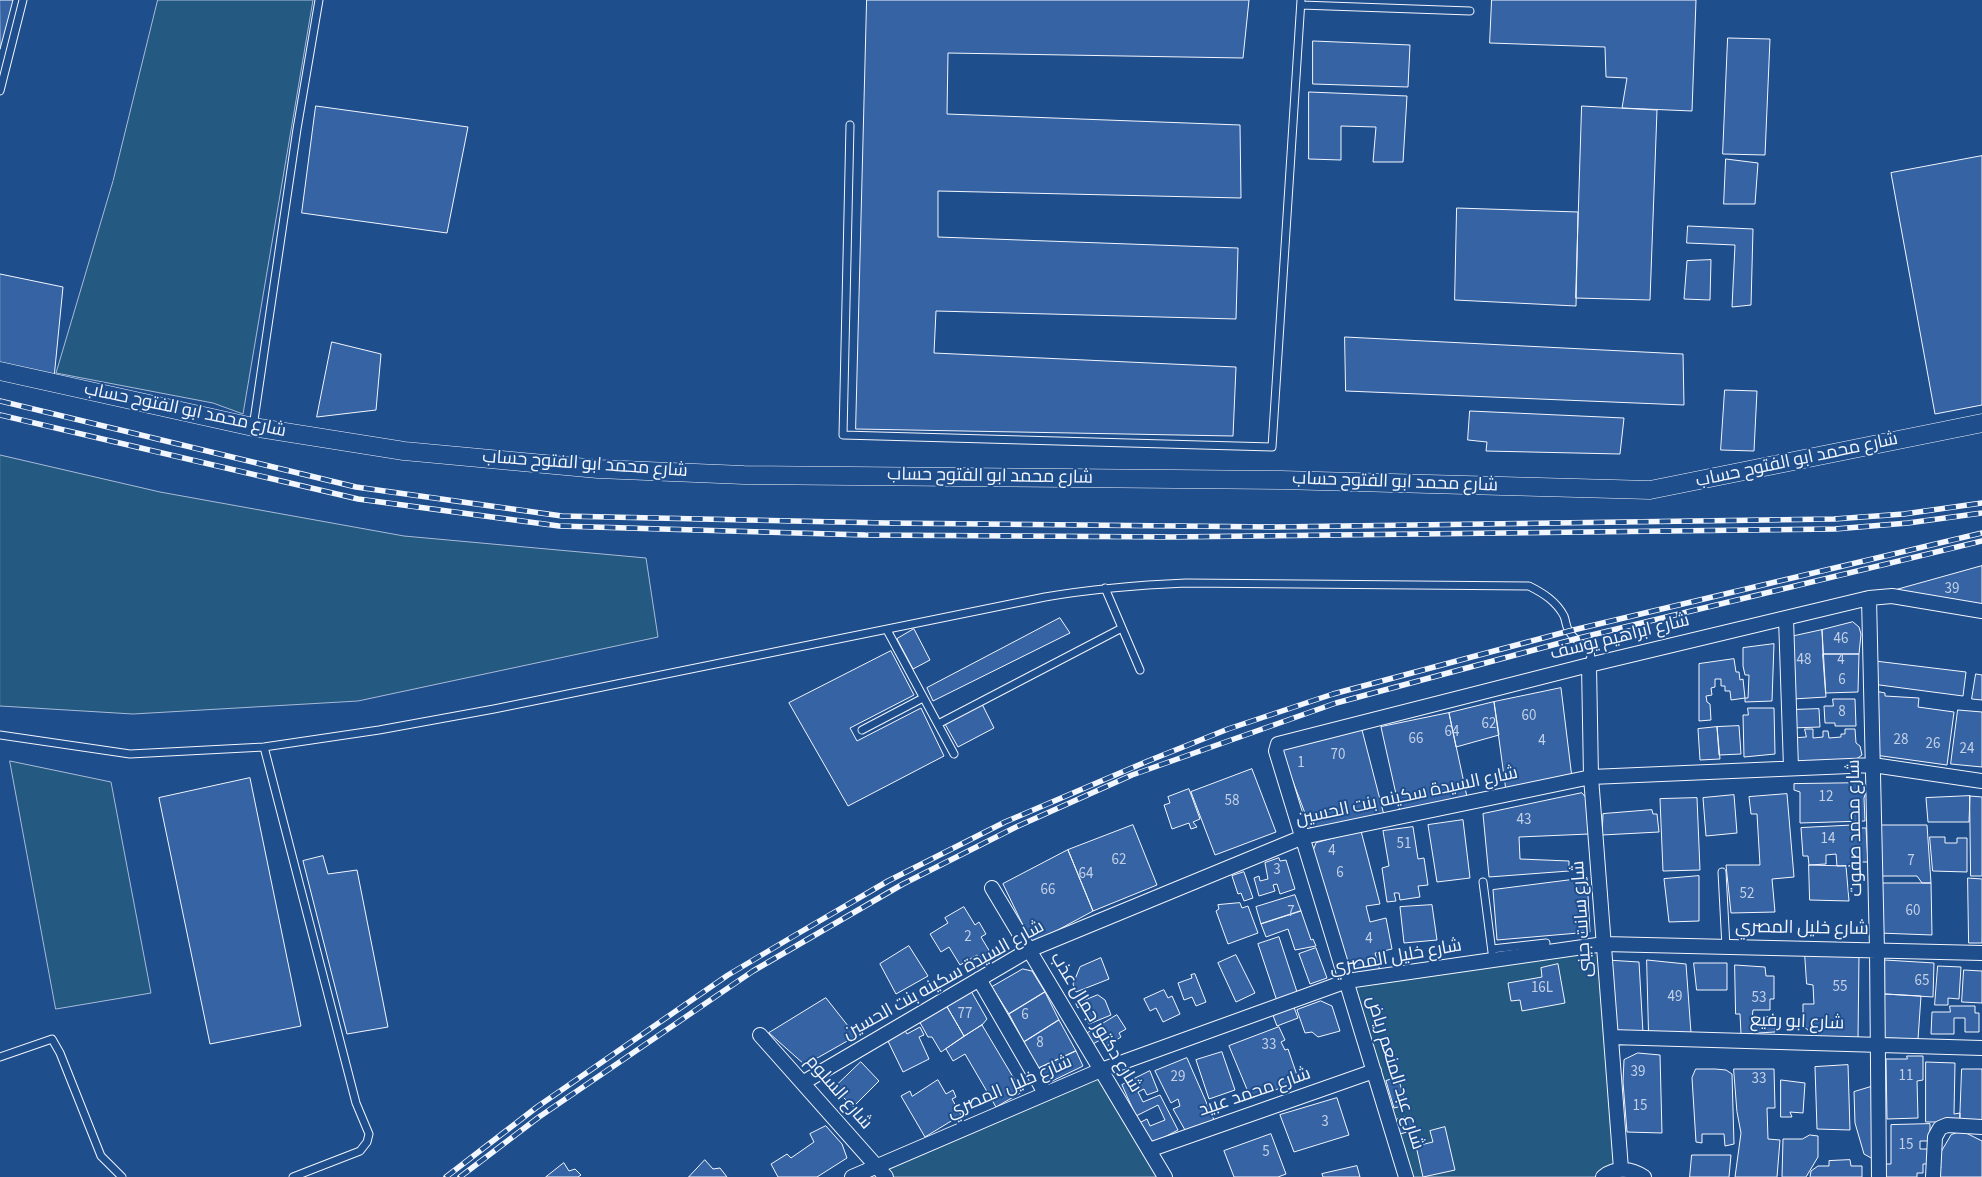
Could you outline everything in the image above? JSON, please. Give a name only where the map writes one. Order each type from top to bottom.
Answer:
[{"type":"street","name":"شارع محمد ابو الفتوح حساب","points":[[0,371],[253,427],[404,451],[598,469],[744,475],[1281,480],[1650,490],[1982,422]]},
{"type":"street","name":"شارع ابراهيم يوسف","points":[[1276,751],[1276,746],[1282,741],[1869,598],[1892,596],[1982,611]]},
{"type":"street","name":"شارع محمد صفوت","points":[[1869,598],[1877,950],[1878,1177]]},
{"type":"street","points":[[1786,618],[1791,768]]},
{"type":"street","name":"شارع سانت جينى","points":[[1589,665],[1591,777],[1621,1169]]},
{"type":"street","name":"شارع عبد المنعم رياض","points":[[1276,751],[1406,1177]]},
{"type":"street","name":"شارع السيدة سكينه بنت الحسين","points":[[804,1082],[1029,950],[1302,837],[1591,777],[1873,764],[1982,781]]},
{"type":"street","name":"شارع دكتور جمال عذب","points":[[992,888],[1165,1177]]},
{"type":"street","name":"شارع خليل المصري","points":[[852,1177],[876,1165],[1101,1070],[1347,981],[1493,955],[1604,944],[1982,953]]},
{"type":"street","points":[[979,979],[1045,1093]]},
{"type":"street","name":"شارع السلوم","points":[[760,1034],[886,1177]]},
{"type":"street","name":"شارع ابو رفيع","points":[[1611,1037],[1982,1048]]},
{"type":"street","name":"شارع محمد عبيد","points":[[1149,1150],[1374,1071]]},
{"type":"street","points":[[1933,1177],[1935,1137],[1940,1128],[1947,1125],[1982,1128]]},
{"type":"street","points":[[1604,1177],[1621,1169],[1637,1172],[1644,1177]]},
{"type":"lane","points":[[0,91],[23,0]]},
{"type":"lane","points":[[253,427],[295,139],[319,0]]},
{"type":"lane","points":[[850,125],[843,435],[1272,447],[1301,2],[1470,11]]},
{"type":"lane","points":[[0,735],[130,754],[264,747],[379,730],[494,709],[1045,597],[1105,588],[1186,583],[1529,586],[1543,593],[1555,603],[1564,616],[1568,631],[1575,639],[1588,647],[1591,653],[1589,665]]},
{"type":"lane","points":[[1105,588],[1140,670]]},
{"type":"lane","points":[[938,724],[1122,628]]},
{"type":"lane","points":[[887,630],[954,754]]},
{"type":"lane","points":[[862,730],[923,698]]},
{"type":"lane","points":[[264,747],[356,1103],[370,1134],[360,1151],[293,1177]]},
{"type":"lane","points":[[1722,872],[1726,947]]},
{"type":"lane","points":[[1483,882],[1493,955],[1546,943]]},
{"type":"lane","points":[[0,1057],[52,1039],[60,1053],[101,1156],[122,1177]]},
{"type":"shaded area","points":[[158,0],[313,0],[243,414],[213,403],[56,373],[113,181]]},
{"type":"shaded area","points":[[0,455],[160,492],[404,536],[646,558],[658,637],[358,701],[133,714],[0,706]]},
{"type":"shaded area","points":[[10,761],[111,782],[151,993],[56,1009]]},
{"type":"shaded area","points":[[1604,944],[1617,1170],[1603,1177],[1403,1177],[1348,985]]},
{"type":"shaded area","points":[[1096,1072],[1157,1177],[879,1177],[876,1172]]},
{"type":"building","points":[[0,0],[13,0],[0,49]]},
{"type":"building","points":[[867,0],[1249,0],[1243,58],[948,53],[947,114],[1240,125],[1241,198],[938,191],[938,237],[1238,248],[1236,319],[936,311],[934,353],[1236,367],[1233,436],[856,429]]},
{"type":"building","points":[[1492,0],[1696,0],[1692,111],[1622,108],[1627,78],[1606,77],[1605,47],[1490,43]]},
{"type":"building","points":[[1728,38],[1770,39],[1765,155],[1723,154]]},
{"type":"building","points":[[1313,41],[1410,45],[1408,87],[1313,84]]},
{"type":"building","points":[[1309,92],[1407,96],[1403,162],[1373,162],[1376,127],[1341,126],[1341,160],[1309,159]]},
{"type":"building","points":[[316,106],[468,127],[447,233],[302,213]]},
{"type":"building","points":[[1582,106],[1657,110],[1650,300],[1576,298]]},
{"type":"building","points":[[1982,156],[1982,405],[1935,414],[1891,173]]},
{"type":"building","points":[[1726,159],[1758,163],[1755,204],[1724,204]]},
{"type":"building","points":[[1457,208],[1578,212],[1576,306],[1455,300]]},
{"type":"building","points":[[1688,226],[1753,229],[1751,305],[1732,307],[1735,245],[1687,243]]},
{"type":"building","points":[[1711,260],[1710,300],[1684,299],[1687,261]]},
{"type":"building","points":[[0,274],[63,287],[54,378],[0,366]]},
{"type":"building","points":[[1345,337],[1683,354],[1684,405],[1346,391]]},
{"type":"building","points":[[332,342],[381,354],[376,410],[317,417]]},
{"type":"building","points":[[1725,390],[1757,391],[1754,451],[1721,450]]},
{"type":"building","points":[[1470,411],[1624,418],[1620,454],[1486,451],[1487,442],[1468,440]]},
{"type":"building","points":[[1982,566],[1982,607],[1888,592]]},
{"type":"building","points":[[1060,618],[1070,633],[933,701],[927,688]]},
{"type":"building","points":[[1853,622],[1859,627],[1861,634],[1859,654],[1823,654],[1822,630]]},
{"type":"building","points":[[914,629],[930,660],[913,669],[897,639]]},
{"type":"building","points":[[1822,630],[1826,697],[1793,699],[1790,637]]},
{"type":"building","points":[[1774,644],[1772,701],[1745,702],[1745,698],[1748,698],[1749,675],[1745,675],[1743,666],[1743,648]]},
{"type":"building","points":[[891,651],[914,695],[850,728],[857,741],[921,708],[944,756],[848,806],[789,703]]},
{"type":"building","points":[[1823,654],[1859,654],[1858,692],[1826,693]]},
{"type":"building","points":[[1734,659],[1736,672],[1739,672],[1740,680],[1743,679],[1745,698],[1731,700],[1730,691],[1725,691],[1725,686],[1721,686],[1721,679],[1715,679],[1715,687],[1711,688],[1712,695],[1706,696],[1707,702],[1710,704],[1711,720],[1699,721],[1699,664]]},
{"type":"building","points":[[1875,661],[1966,672],[1963,696],[1872,684]]},
{"type":"building","points":[[1976,674],[1982,675],[1982,700],[1972,699]]},
{"type":"building","points":[[1561,688],[1572,778],[1506,791],[1494,702]]},
{"type":"building","points":[[1875,691],[1885,693],[1885,696],[1919,698],[1918,707],[1954,712],[1947,765],[1875,755]]},
{"type":"building","points":[[1833,699],[1855,699],[1856,726],[1835,726],[1835,723],[1825,723],[1824,706],[1833,706]]},
{"type":"building","points":[[1494,702],[1499,735],[1456,747],[1449,713]]},
{"type":"building","points":[[982,704],[994,728],[958,747],[945,724]]},
{"type":"building","points":[[1748,708],[1774,708],[1775,754],[1744,757],[1743,715],[1748,715]]},
{"type":"building","points":[[1819,709],[1820,727],[1791,728],[1791,710]]},
{"type":"building","points":[[1958,710],[1982,712],[1982,767],[1951,764]]},
{"type":"building","points":[[1449,713],[1467,797],[1400,812],[1381,727]]},
{"type":"building","points":[[1739,726],[1741,754],[1719,755],[1717,727]]},
{"type":"building","points":[[1717,727],[1720,759],[1700,760],[1698,729]]},
{"type":"building","points":[[1805,729],[1813,729],[1813,738],[1823,737],[1823,731],[1828,731],[1829,738],[1841,737],[1841,734],[1845,734],[1845,729],[1855,729],[1856,743],[1860,746],[1862,755],[1852,762],[1794,765],[1792,738],[1806,737]]},
{"type":"building","points":[[1362,730],[1384,815],[1311,829],[1281,750]]},
{"type":"building","points":[[1252,769],[1276,832],[1215,855],[1191,792]]},
{"type":"building","points":[[250,778],[301,1026],[210,1044],[159,798]]},
{"type":"building","points":[[1862,783],[1866,792],[1864,798],[1865,821],[1800,823],[1800,792],[1794,790],[1794,784]]},
{"type":"building","points":[[1189,789],[1200,819],[1193,822],[1197,827],[1191,829],[1189,823],[1172,829],[1164,805],[1170,803],[1168,797]]},
{"type":"building","points":[[1582,793],[1588,800],[1589,834],[1519,837],[1520,859],[1569,861],[1569,871],[1489,877],[1483,814]]},
{"type":"building","points":[[1787,794],[1794,877],[1772,879],[1775,912],[1731,913],[1726,865],[1760,865],[1757,814],[1751,814],[1749,797]]},
{"type":"building","points":[[1734,795],[1737,833],[1706,836],[1703,798]]},
{"type":"building","points":[[1970,796],[1982,797],[1982,876],[1971,876]]},
{"type":"building","points":[[1970,796],[1969,822],[1928,822],[1926,798]]},
{"type":"building","points":[[1697,798],[1700,870],[1663,871],[1660,799]]},
{"type":"building","points":[[1652,810],[1653,814],[1657,814],[1659,832],[1602,835],[1603,814]]},
{"type":"building","points":[[1463,820],[1470,878],[1437,882],[1428,825]]},
{"type":"building","points":[[1133,825],[1157,885],[1093,911],[1068,850]]},
{"type":"building","points":[[1860,825],[1860,828],[1866,828],[1868,862],[1860,862],[1860,865],[1837,866],[1836,854],[1826,855],[1826,864],[1809,865],[1808,856],[1803,856],[1801,828]]},
{"type":"building","points":[[1880,825],[1927,825],[1931,883],[1922,883],[1917,876],[1880,876]]},
{"type":"building","points":[[1413,827],[1418,859],[1424,858],[1428,885],[1418,886],[1420,897],[1400,900],[1399,893],[1394,893],[1396,901],[1387,902],[1382,868],[1389,866],[1383,831]]},
{"type":"building","points":[[1361,831],[1380,904],[1366,906],[1370,922],[1386,918],[1392,949],[1375,953],[1380,971],[1351,973],[1313,851],[1316,843]]},
{"type":"building","points":[[1930,837],[1945,837],[1945,843],[1957,843],[1957,838],[1967,838],[1967,872],[1933,871]]},
{"type":"building","points":[[1068,850],[1093,911],[1032,944],[1003,884]]},
{"type":"building","points":[[323,856],[328,874],[357,870],[388,1027],[347,1034],[303,861]]},
{"type":"building","points":[[1279,858],[1280,861],[1286,860],[1295,889],[1280,894],[1277,884],[1273,885],[1275,891],[1259,896],[1254,878],[1259,876],[1260,881],[1268,879],[1265,863]]},
{"type":"building","points":[[1809,865],[1846,866],[1849,901],[1810,900]]},
{"type":"building","points":[[1244,872],[1253,898],[1244,901],[1241,893],[1238,894],[1232,876]]},
{"type":"building","points":[[1699,876],[1699,921],[1669,922],[1664,879]]},
{"type":"building","points":[[1587,878],[1590,932],[1497,940],[1493,890]]},
{"type":"building","points":[[1968,878],[1982,879],[1982,943],[1969,943]]},
{"type":"building","points":[[1879,883],[1931,883],[1932,935],[1879,933]]},
{"type":"building","points":[[1295,895],[1301,911],[1261,924],[1256,907]]},
{"type":"building","points":[[1240,903],[1242,908],[1248,906],[1258,933],[1228,944],[1216,911],[1219,909],[1218,905]]},
{"type":"building","points":[[1432,905],[1437,940],[1404,943],[1400,907]]},
{"type":"building","points":[[964,907],[975,925],[979,922],[986,934],[981,937],[990,952],[979,958],[977,955],[960,965],[949,947],[941,952],[930,934],[948,923],[945,918]]},
{"type":"building","points":[[1301,911],[1311,940],[1313,939],[1316,946],[1295,950],[1288,929],[1266,937],[1261,924]]},
{"type":"building","points":[[1279,937],[1298,995],[1277,1001],[1258,944]]},
{"type":"building","points":[[909,946],[928,976],[896,994],[880,964]]},
{"type":"building","points":[[1316,948],[1327,978],[1310,984],[1299,954]]},
{"type":"building","points":[[1805,954],[1859,955],[1858,1039],[1820,1040],[1803,1026],[1803,1004],[1814,1004],[1813,985],[1807,984]]},
{"type":"building","points":[[1236,955],[1255,993],[1236,1002],[1218,963]]},
{"type":"building","points":[[1101,958],[1109,979],[1076,992],[1073,984],[1080,967]]},
{"type":"building","points":[[1607,960],[1639,962],[1643,1033],[1612,1035]]},
{"type":"building","points":[[1647,960],[1686,964],[1691,1033],[1649,1035]]},
{"type":"building","points":[[1885,960],[1934,963],[1933,997],[1885,994]]},
{"type":"building","points":[[1694,963],[1727,963],[1727,990],[1697,990]]},
{"type":"building","points":[[1558,964],[1565,1003],[1522,1011],[1520,1000],[1511,1001],[1508,983],[1542,977],[1541,968]]},
{"type":"building","points":[[1735,965],[1765,967],[1766,976],[1774,976],[1774,999],[1770,999],[1770,1010],[1753,1010],[1752,1018],[1775,1016],[1775,1032],[1741,1034],[1740,1014],[1736,1014]]},
{"type":"building","points":[[1938,966],[1961,967],[1959,999],[1948,998],[1948,1005],[1935,1005]]},
{"type":"building","points":[[1023,969],[1032,971],[1045,992],[1009,1014],[992,987]]},
{"type":"building","points":[[1964,970],[1982,971],[1982,1003],[1962,1002]]},
{"type":"building","points":[[1195,974],[1206,1002],[1196,1006],[1192,997],[1184,1000],[1178,983],[1192,978],[1191,975]]},
{"type":"building","points":[[1164,990],[1168,998],[1172,996],[1180,1014],[1163,1022],[1156,1008],[1150,1011],[1144,999]]},
{"type":"building","points":[[971,991],[987,1019],[982,1025],[964,1036],[946,1005]]},
{"type":"building","points":[[1045,992],[1059,1020],[1024,1042],[1009,1014]]},
{"type":"building","points":[[1885,994],[1921,996],[1918,1039],[1884,1038]]},
{"type":"building","points":[[1098,995],[1105,1000],[1111,1015],[1089,1024],[1081,1006],[1078,1008],[1076,1004]]},
{"type":"building","points":[[826,998],[856,1036],[805,1065],[769,1033]]},
{"type":"building","points":[[1321,1001],[1332,1006],[1340,1031],[1318,1037],[1312,1032],[1305,1033],[1297,1010]]},
{"type":"building","points":[[1292,1002],[1298,1018],[1277,1026],[1271,1010]]},
{"type":"building","points":[[946,1005],[964,1036],[941,1052],[932,1037],[928,1037],[918,1019]]},
{"type":"building","points":[[1950,1006],[1975,1006],[1975,1013],[1979,1013],[1979,1032],[1965,1032],[1965,1018],[1954,1018],[1954,1034],[1931,1034],[1932,1012],[1950,1012]]},
{"type":"building","points":[[1117,1015],[1126,1029],[1119,1033],[1121,1037],[1104,1048],[1100,1040],[1093,1044],[1086,1034]]},
{"type":"building","points":[[1059,1020],[1076,1051],[1037,1069],[1024,1042]]},
{"type":"building","points":[[982,1025],[1022,1092],[996,1107],[965,1054],[953,1061],[946,1049]]},
{"type":"building","points":[[903,1027],[907,1034],[920,1027],[924,1035],[919,1037],[929,1059],[903,1072],[885,1035]]},
{"type":"building","points":[[1279,1027],[1285,1040],[1281,1042],[1285,1050],[1288,1049],[1299,1081],[1251,1099],[1229,1046]]},
{"type":"building","points":[[1076,1051],[1083,1066],[1044,1085],[1037,1069]]},
{"type":"building","points":[[1222,1052],[1235,1090],[1209,1099],[1196,1060]]},
{"type":"building","points":[[1638,1053],[1660,1055],[1662,1133],[1627,1132],[1623,1082],[1624,1060]]},
{"type":"building","points":[[1907,1056],[1923,1056],[1923,1080],[1917,1081],[1918,1118],[1887,1119],[1886,1059],[1907,1059]]},
{"type":"building","points":[[1187,1058],[1214,1120],[1185,1130],[1173,1109],[1180,1106],[1178,1099],[1171,1103],[1155,1071]]},
{"type":"building","points":[[861,1062],[879,1081],[853,1107],[834,1088]]},
{"type":"building","points":[[1926,1062],[1955,1063],[1954,1114],[1960,1113],[1960,1122],[1926,1122]]},
{"type":"building","points":[[1848,1065],[1850,1130],[1817,1129],[1815,1067]]},
{"type":"building","points":[[1696,1069],[1726,1070],[1732,1074],[1734,1144],[1725,1146],[1724,1134],[1702,1134],[1702,1143],[1696,1142],[1692,1078]]},
{"type":"building","points":[[1734,1069],[1774,1069],[1775,1108],[1767,1108],[1768,1139],[1780,1140],[1777,1177],[1735,1177],[1741,1133],[1737,1112]]},
{"type":"building","points":[[1962,1069],[1982,1069],[1982,1125],[1960,1122]]},
{"type":"building","points":[[1150,1071],[1158,1091],[1147,1095],[1144,1089],[1138,1092],[1143,1102],[1160,1095],[1178,1130],[1149,1145],[1139,1123],[1147,1119],[1150,1126],[1165,1120],[1158,1105],[1136,1116],[1122,1085]]},
{"type":"building","points":[[1398,1077],[1406,1105],[1394,1108],[1386,1081]]},
{"type":"building","points":[[938,1080],[946,1094],[953,1090],[956,1097],[952,1099],[961,1115],[925,1137],[901,1096],[910,1091],[912,1096]]},
{"type":"building","points":[[1781,1080],[1805,1083],[1803,1113],[1790,1112],[1792,1117],[1781,1117]]},
{"type":"building","points":[[1874,1086],[1873,1159],[1864,1154],[1855,1123],[1854,1092]]},
{"type":"building","points":[[1337,1098],[1349,1135],[1294,1152],[1280,1115]]},
{"type":"building","points":[[1411,1116],[1414,1126],[1410,1127],[1411,1131],[1396,1135],[1393,1124],[1397,1119]]},
{"type":"building","points":[[1930,1124],[1930,1141],[1920,1141],[1920,1149],[1928,1149],[1928,1164],[1923,1164],[1923,1173],[1917,1173],[1917,1177],[1885,1177],[1885,1164],[1891,1164],[1891,1125]]},
{"type":"building","points":[[826,1126],[842,1144],[847,1158],[817,1177],[778,1177],[771,1164],[787,1154],[791,1158],[814,1142],[810,1134]]},
{"type":"building","points":[[1445,1127],[1455,1170],[1423,1177],[1416,1146],[1433,1142],[1430,1131]]},
{"type":"building","points":[[1962,1131],[1982,1141],[1982,1177],[1937,1177],[1941,1167],[1935,1162],[1951,1135]]},
{"type":"building","points":[[1271,1134],[1286,1174],[1278,1177],[1234,1177],[1224,1151]]},
{"type":"building","points":[[1810,1135],[1818,1136],[1818,1157],[1806,1177],[1782,1177],[1783,1139],[1802,1139]]},
{"type":"building","points":[[1692,1155],[1731,1155],[1729,1177],[1690,1177]]},
{"type":"building","points":[[705,1160],[713,1169],[720,1168],[727,1177],[689,1177]]},
{"type":"building","points":[[1850,1160],[1851,1166],[1862,1166],[1862,1177],[1810,1177],[1811,1171],[1818,1166],[1829,1166],[1829,1161]]},
{"type":"building","points":[[564,1163],[569,1171],[575,1169],[581,1175],[578,1177],[546,1177]]},
{"type":"building","points":[[1357,1166],[1360,1177],[1323,1177],[1322,1174]]},
{"type":"railway","points":[[0,401],[356,487],[562,516],[886,523],[1275,527],[1834,519],[1904,514],[1982,503]]},
{"type":"railway","points":[[0,415],[358,499],[559,526],[865,535],[1171,537],[1835,529],[1908,523],[1982,513]]},
{"type":"railway","points":[[446,1177],[537,1107],[728,975],[792,937],[888,881],[1005,822],[1148,761],[1228,729],[1333,694],[1569,631],[1982,533]]},
{"type":"railway","points":[[460,1177],[539,1117],[753,971],[903,884],[1016,827],[1132,775],[1336,703],[1575,639],[1982,541]]}]
